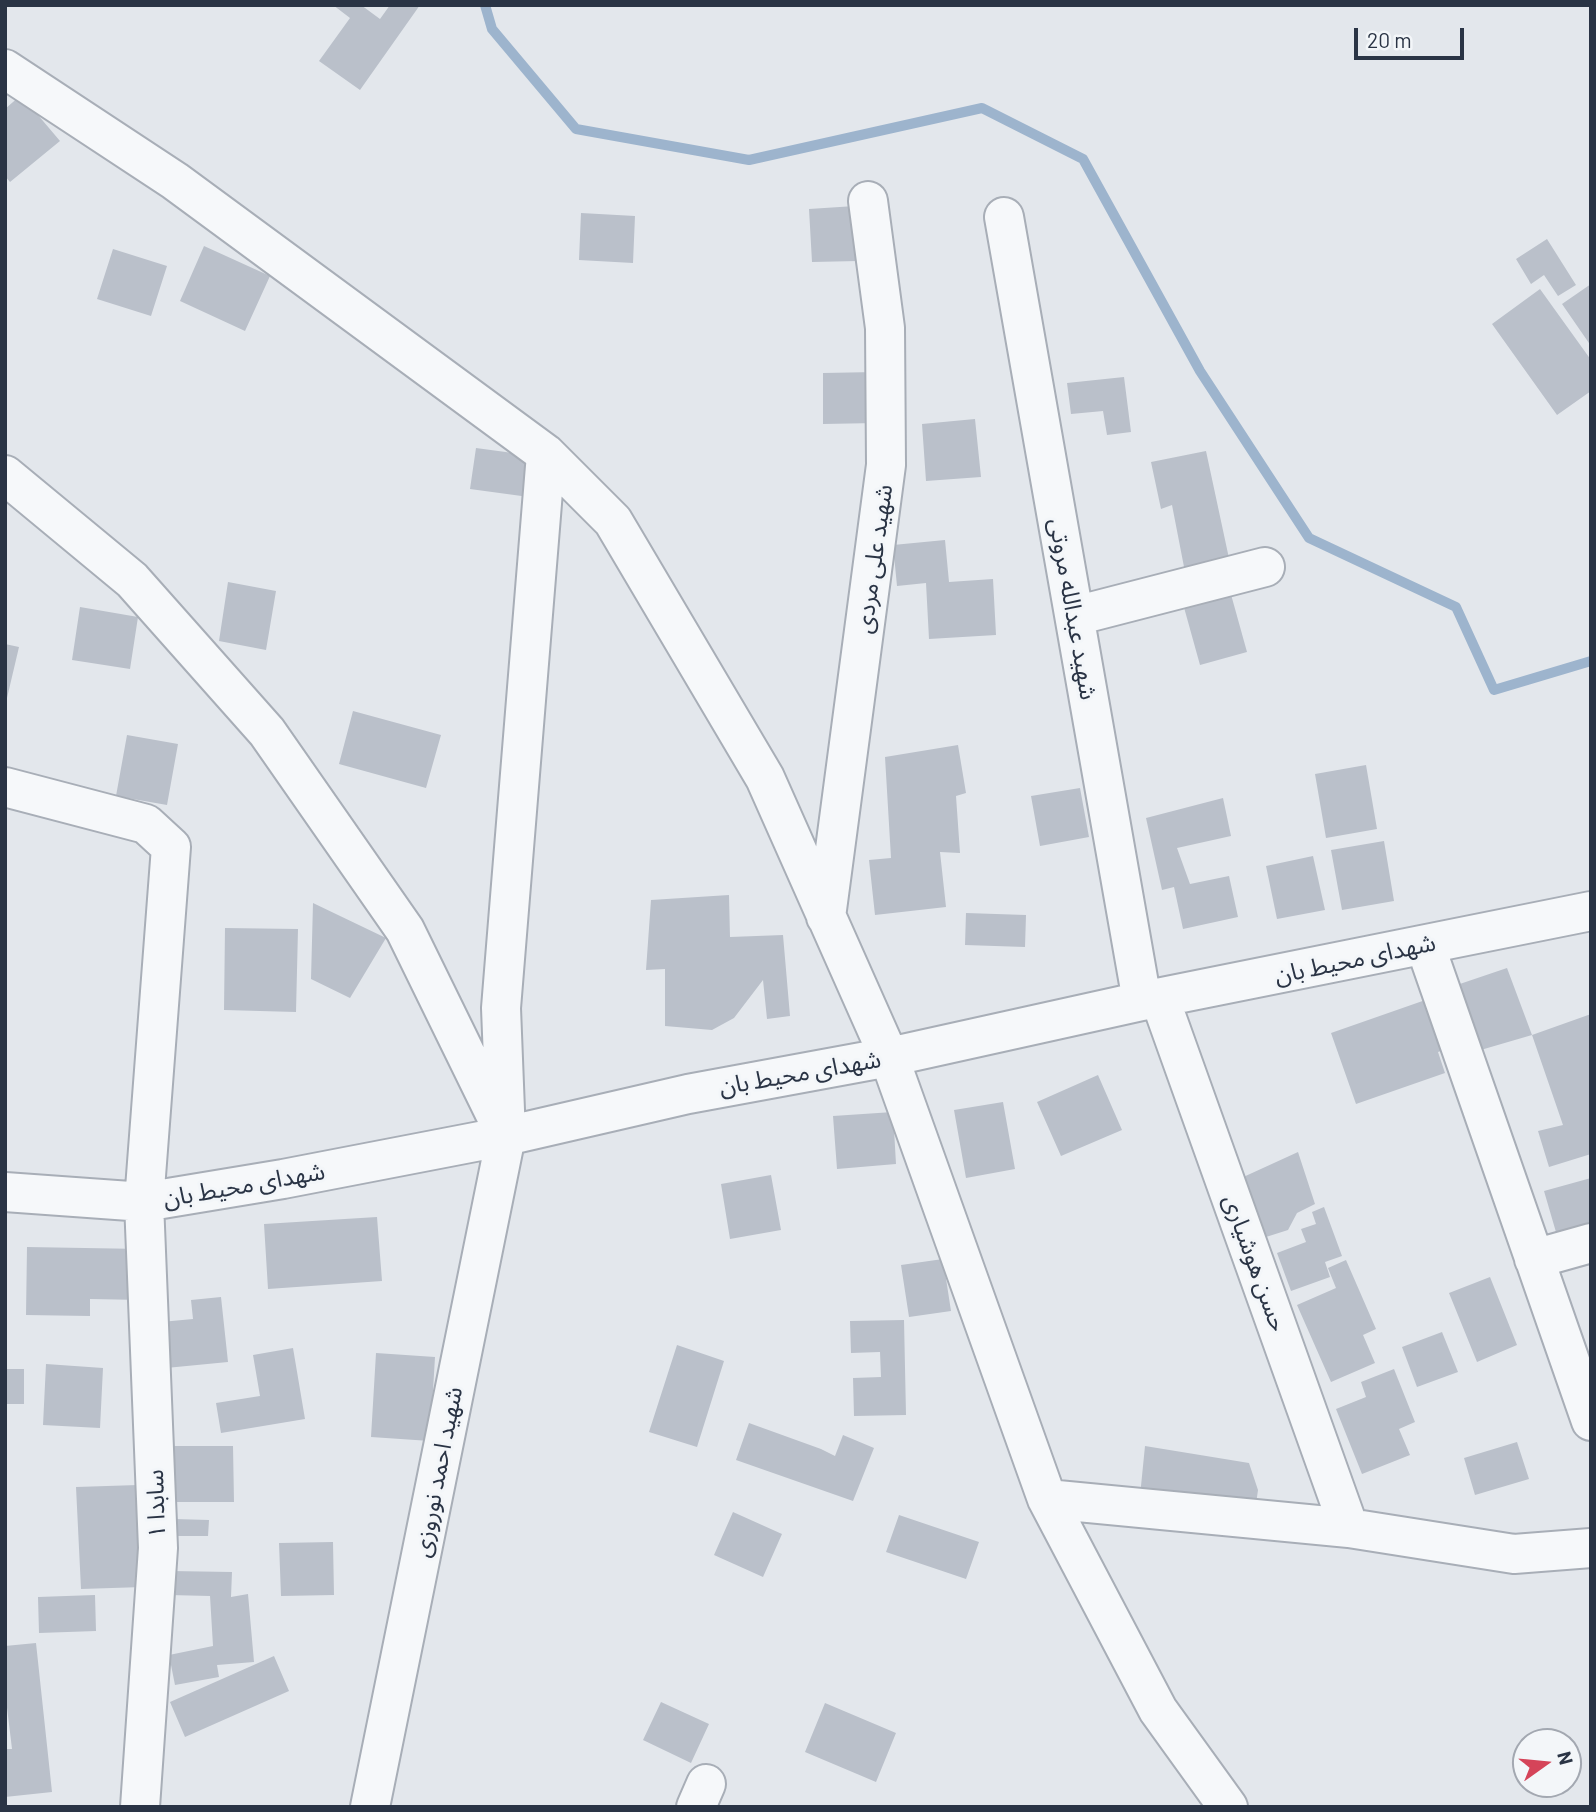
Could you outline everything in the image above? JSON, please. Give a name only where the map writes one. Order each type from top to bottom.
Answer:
[{"type":"street","points":[[5,69],[175,181],[546,454],[613,521],[765,778],[889,1057],[1047,1499],[1158,1710],[1227,1807]]},
{"type":"street","name":"شهید علی مردی","points":[[826,916],[886,465],[885,328],[868,201]]},
{"type":"street","name":"شهید عبدالله مروتی","points":[[1004,217],[1075,617],[1151,1000]]},
{"type":"street","name":"شهید احمد نوروزی","points":[[370,1807],[506,1136],[501,1008],[546,454]]},
{"type":"street","points":[[5,475],[132,580],[267,732],[405,930],[506,1136]]},
{"type":"street","points":[[1075,617],[1265,566]]},
{"type":"street","name":"سابدا ۱","points":[[5,787],[146,824],[171,847],[144,1202],[158,1548],[141,1807]]},
{"type":"street","name":"شهدای محیط بان","points":[[5,1192],[144,1202],[283,1180],[506,1136],[688,1094],[889,1057],[1151,1000],[1591,911]]},
{"type":"street","points":[[1425,945],[1591,1421]]},
{"type":"street","name":"حسن هوشیاری","points":[[1151,1000],[1349,1528]]},
{"type":"street","points":[[1534,1259],[1591,1242]]},
{"type":"street","points":[[1047,1499],[1349,1528],[1514,1554],[1591,1548]]},
{"type":"building","points":[[333,5],[361,5],[380,19],[390,5],[420,5],[360,90],[319,61],[350,18]]},
{"type":"building","points":[[21,95],[60,141],[10,182],[5,176],[5,109]]},
{"type":"building","points":[[855,206],[858,261],[812,262],[809,209]]},
{"type":"building","points":[[581,213],[635,216],[633,263],[579,260]]},
{"type":"building","points":[[1547,239],[1576,285],[1558,296],[1544,275],[1531,284],[1516,259]]},
{"type":"building","points":[[204,246],[270,276],[245,331],[180,301]]},
{"type":"building","points":[[113,249],[167,266],[151,316],[97,299]]},
{"type":"building","points":[[1591,284],[1591,346],[1562,304]]},
{"type":"building","points":[[1540,289],[1591,360],[1591,391],[1557,415],[1492,324]]},
{"type":"building","points":[[876,372],[877,423],[823,424],[823,373]]},
{"type":"building","points":[[1124,377],[1131,432],[1107,435],[1103,411],[1071,414],[1067,383]]},
{"type":"building","points":[[975,419],[981,477],[926,481],[922,424]]},
{"type":"building","points":[[476,448],[535,456],[529,497],[470,489]]},
{"type":"building","points":[[1206,451],[1230,563],[1185,572],[1172,505],[1161,509],[1151,462]]},
{"type":"building","points":[[945,540],[949,582],[993,579],[996,635],[929,639],[926,583],[897,586],[893,545]]},
{"type":"building","points":[[1227,580],[1247,652],[1200,665],[1180,593]]},
{"type":"building","points":[[228,582],[276,591],[266,650],[219,641]]},
{"type":"building","points":[[80,607],[138,617],[130,669],[72,660]]},
{"type":"building","points":[[5,644],[19,647],[7,698],[5,698]]},
{"type":"building","points":[[353,711],[441,735],[426,788],[339,764]]},
{"type":"building","points":[[127,735],[178,744],[167,805],[116,796]]},
{"type":"building","points":[[958,745],[966,793],[956,796],[960,853],[940,852],[946,907],[875,915],[869,860],[891,858],[885,757]]},
{"type":"building","points":[[1366,765],[1377,829],[1326,838],[1315,774]]},
{"type":"building","points":[[1080,788],[1089,837],[1040,846],[1031,796]]},
{"type":"building","points":[[1223,798],[1231,836],[1177,848],[1190,884],[1229,876],[1238,917],[1183,929],[1174,887],[1162,890],[1146,818]]},
{"type":"building","points":[[1384,841],[1394,901],[1342,910],[1331,850]]},
{"type":"building","points":[[1313,856],[1325,910],[1277,919],[1266,866]]},
{"type":"building","points":[[729,895],[730,937],[783,935],[790,1016],[767,1019],[763,980],[734,1018],[712,1030],[665,1026],[665,969],[646,970],[651,900]]},
{"type":"building","points":[[313,903],[386,938],[350,998],[311,979]]},
{"type":"building","points":[[966,913],[1026,915],[1025,947],[965,945]]},
{"type":"building","points":[[225,928],[298,929],[296,1012],[224,1010]]},
{"type":"building","points":[[1507,968],[1532,1035],[1467,1054],[1445,989]]},
{"type":"building","points":[[1434,997],[1452,1047],[1438,1052],[1445,1073],[1356,1104],[1331,1033]]},
{"type":"building","points":[[1591,1014],[1591,1154],[1549,1167],[1538,1131],[1563,1125],[1532,1035]]},
{"type":"building","points":[[1098,1075],[1122,1130],[1061,1156],[1037,1102]]},
{"type":"building","points":[[1003,1102],[1015,1169],[966,1178],[954,1110]]},
{"type":"building","points":[[893,1112],[896,1164],[837,1169],[833,1116]]},
{"type":"building","points":[[1298,1152],[1315,1204],[1297,1213],[1288,1230],[1266,1237],[1239,1179]]},
{"type":"building","points":[[771,1175],[781,1230],[730,1239],[721,1184]]},
{"type":"building","points":[[1591,1178],[1591,1230],[1558,1239],[1544,1191]]},
{"type":"building","points":[[1324,1207],[1342,1256],[1325,1262],[1330,1277],[1291,1291],[1277,1253],[1306,1242],[1301,1229],[1316,1224],[1312,1212]]},
{"type":"building","points":[[377,1217],[382,1281],[268,1289],[264,1224]]},
{"type":"building","points":[[27,1247],[143,1249],[143,1300],[90,1299],[90,1316],[26,1315]]},
{"type":"building","points":[[943,1259],[951,1311],[909,1317],[901,1265]]},
{"type":"building","points":[[1346,1260],[1376,1329],[1363,1335],[1375,1363],[1331,1382],[1297,1305],[1336,1288],[1328,1268]]},
{"type":"building","points":[[1490,1277],[1517,1345],[1477,1362],[1449,1293]]},
{"type":"building","points":[[221,1297],[228,1362],[166,1368],[161,1322],[193,1319],[191,1300]]},
{"type":"building","points":[[904,1320],[906,1415],[854,1416],[853,1378],[881,1377],[880,1352],[851,1353],[850,1321]]},
{"type":"building","points":[[1442,1332],[1458,1372],[1417,1387],[1402,1347]]},
{"type":"building","points":[[677,1345],[724,1361],[697,1447],[649,1432]]},
{"type":"building","points":[[293,1348],[305,1419],[221,1433],[216,1403],[260,1396],[253,1355]]},
{"type":"building","points":[[376,1353],[435,1357],[430,1441],[371,1437]]},
{"type":"building","points":[[46,1364],[103,1368],[100,1428],[43,1425]]},
{"type":"building","points":[[5,1369],[24,1369],[24,1404],[5,1404]]},
{"type":"building","points":[[1394,1369],[1415,1422],[1399,1429],[1410,1455],[1362,1474],[1336,1409],[1366,1397],[1361,1382]]},
{"type":"building","points":[[749,1423],[835,1456],[843,1435],[874,1448],[853,1501],[736,1460]]},
{"type":"building","points":[[1517,1442],[1529,1479],[1475,1495],[1464,1458]]},
{"type":"building","points":[[168,1446],[233,1446],[234,1502],[169,1502]]},
{"type":"building","points":[[1145,1446],[1249,1463],[1258,1490],[1254,1518],[1140,1496]]},
{"type":"building","points":[[138,1485],[143,1587],[81,1589],[76,1487]]},
{"type":"building","points":[[733,1512],[782,1534],[763,1577],[714,1555]]},
{"type":"building","points":[[899,1515],[979,1542],[966,1579],[886,1552]]},
{"type":"building","points":[[174,1519],[209,1520],[208,1536],[173,1536]]},
{"type":"building","points":[[333,1542],[334,1595],[281,1596],[279,1543]]},
{"type":"building","points":[[170,1571],[232,1572],[231,1597],[248,1594],[254,1662],[217,1665],[219,1677],[175,1685],[169,1655],[213,1646],[210,1596],[169,1595]]},
{"type":"building","points":[[95,1595],[96,1631],[39,1633],[38,1597]]},
{"type":"building","points":[[36,1643],[52,1792],[5,1797],[5,1749],[12,1749],[5,1691],[5,1646]]},
{"type":"building","points":[[274,1656],[289,1691],[185,1737],[170,1702]]},
{"type":"building","points":[[661,1702],[709,1724],[691,1763],[643,1740]]},
{"type":"building","points":[[825,1703],[896,1733],[876,1782],[805,1752]]},
{"type":"waterway","points":[[485,5],[492,29],[576,129],[749,160],[982,108],[1083,159],[1200,371],[1309,538],[1456,607],[1494,690],[1591,661]]}]
